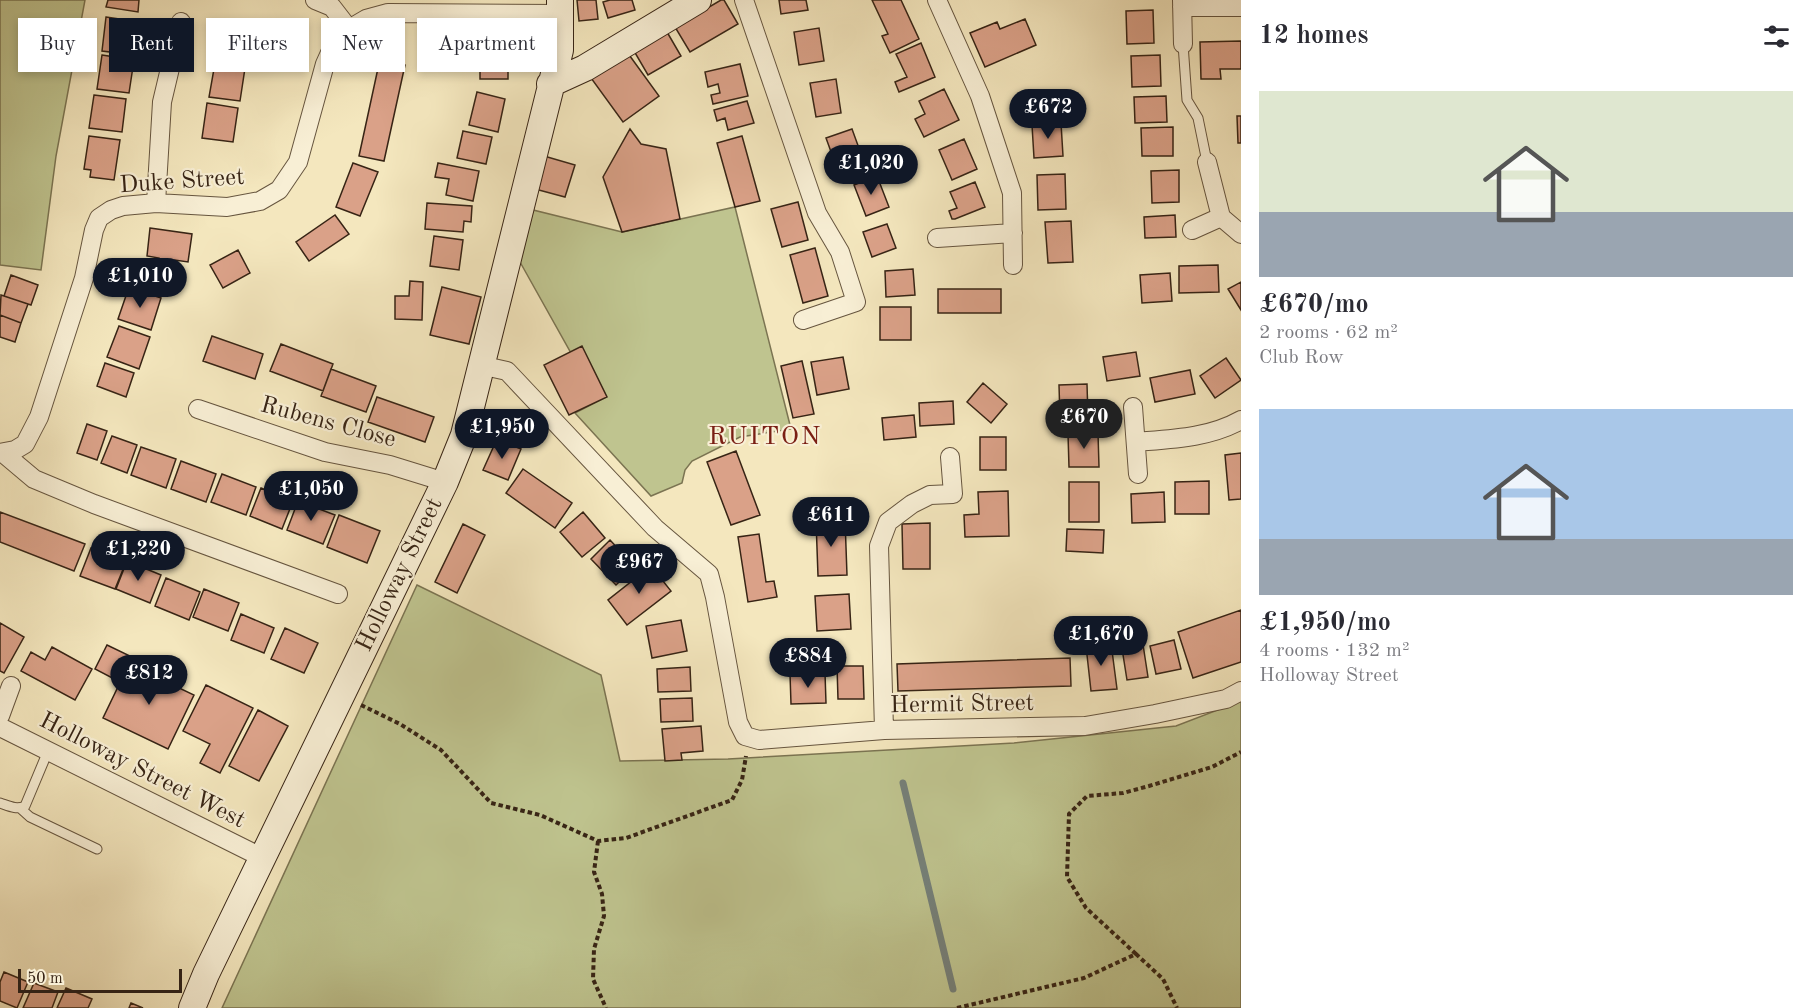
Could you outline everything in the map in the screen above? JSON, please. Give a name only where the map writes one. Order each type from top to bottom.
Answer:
[{"type":"street","points":[[315,0],[332,7],[340,18]]},
{"type":"street","points":[[550,84],[585,68],[698,0]]},
{"type":"street","points":[[744,0],[817,213],[840,252],[856,302],[803,320]]},
{"type":"street","points":[[937,0],[980,96],[1012,193],[1013,265]]},
{"type":"street","points":[[1183,44],[1182,3],[1241,7]]},
{"type":"street","name":"Duke Street","points":[[370,18],[388,13],[561,7]]},
{"type":"street","name":"Holloway Street","points":[[192,1008],[206,974],[445,482],[464,435],[560,50],[561,7]]},
{"type":"street","points":[[156,203],[162,102],[169,72]]},
{"type":"street","name":"Duke Street","points":[[2,453],[15,450],[25,444],[39,417],[84,278],[94,230],[99,218],[123,206],[156,203],[226,207],[260,201],[279,190],[298,162],[323,72]]},
{"type":"street","points":[[1207,162],[1221,217],[1241,234]]},
{"type":"street","points":[[1192,230],[1221,217]]},
{"type":"street","points":[[937,238],[1013,233]]},
{"type":"street","points":[[480,365],[507,371],[656,528],[709,574],[738,722],[745,736],[750,737]]},
{"type":"street","points":[[1133,407],[1138,474]]},
{"type":"street","name":"Rubens Close","points":[[198,409],[325,452],[390,465],[445,482]]},
{"type":"street","points":[[1136,442],[1184,438],[1227,428],[1241,420]]},
{"type":"street","points":[[2,453],[34,479],[74,496],[338,594]]},
{"type":"street","points":[[884,730],[879,546],[888,522],[912,504],[930,495],[953,494],[950,457]]},
{"type":"street","points":[[0,716],[11,686]]},
{"type":"street","name":"Hermit Street","points":[[750,737],[759,740],[884,730],[1085,726],[1155,714],[1233,695]]},
{"type":"street","name":"Holloway Street West","points":[[0,727],[263,858]]},
{"type":"lane","points":[[1183,44],[1187,100],[1198,118],[1207,162]]},
{"type":"lane","points":[[0,803],[12,808],[25,806],[48,751]]},
{"type":"lane","points":[[20,808],[30,817],[97,849]]},
{"type":"path","points":[[341,696],[400,724],[441,750],[491,803],[540,815],[598,841],[626,838],[732,800],[742,780],[750,737]]},
{"type":"path","points":[[1177,1008],[1163,979],[1086,908],[1067,877],[1069,814],[1088,796],[1123,793],[1149,786],[1212,767],[1241,752]]},
{"type":"path","points":[[598,841],[594,872],[602,894],[604,916],[594,949],[593,979],[606,1008]]},
{"type":"path","points":[[957,1008],[1083,978],[1136,954]]},
{"type":"green space","points":[[0,0],[85,0],[82,18],[18,18],[18,72],[72,72],[56,156],[41,270],[0,265]]},
{"type":"green space","points":[[735,207],[791,429],[740,437],[692,461],[685,470],[682,483],[651,496],[575,413],[606,397],[571,353],[520,262],[533,210],[622,232]]},
{"type":"green space","points":[[417,585],[601,675],[620,761],[728,759],[1014,743],[1176,726],[1241,701],[1241,1008],[222,1008]]},
{"type":"building","points":[[108,0],[139,0],[138,12],[106,7]]},
{"type":"building","points":[[577,0],[596,0],[598,19],[579,21]]},
{"type":"building","points":[[632,0],[635,10],[608,18],[603,2]]},
{"type":"building","points":[[724,0],[738,24],[690,52],[675,27]]},
{"type":"building","points":[[779,0],[806,0],[808,10],[781,14]]},
{"type":"building","points":[[872,0],[901,0],[919,39],[890,53],[882,36],[888,34]]},
{"type":"building","points":[[1153,10],[1154,43],[1127,44],[1126,11]]},
{"type":"building","points":[[106,17],[113,18],[109,18],[109,52],[102,51]]},
{"type":"building","points":[[1025,19],[1036,45],[985,67],[970,33],[997,22],[1000,29]]},
{"type":"building","points":[[819,28],[824,61],[799,65],[794,32]]},
{"type":"building","points":[[667,32],[681,56],[648,75],[634,51]]},
{"type":"building","points":[[1241,41],[1241,69],[1220,69],[1221,79],[1201,79],[1200,42]]},
{"type":"building","points":[[921,43],[935,77],[899,92],[895,82],[907,77],[896,54]]},
{"type":"building","points":[[627,52],[659,96],[623,122],[591,78]]},
{"type":"building","points":[[102,55],[109,56],[109,72],[132,72],[129,93],[97,89]]},
{"type":"building","points":[[1160,55],[1161,86],[1132,87],[1131,56]]},
{"type":"building","points":[[740,64],[748,96],[713,104],[711,95],[720,93],[718,84],[708,87],[705,72]]},
{"type":"building","points":[[213,72],[244,72],[240,101],[209,97]]},
{"type":"building","points":[[377,72],[403,72],[384,161],[359,156]]},
{"type":"building","points":[[480,72],[508,72],[508,79],[480,79]]},
{"type":"building","points":[[836,79],[841,113],[816,117],[810,83]]},
{"type":"building","points":[[944,89],[959,120],[924,137],[915,119],[925,114],[919,101]]},
{"type":"building","points":[[477,92],[505,99],[498,132],[469,125]]},
{"type":"building","points":[[94,95],[126,99],[122,132],[89,128]]},
{"type":"building","points":[[1166,96],[1167,122],[1135,123],[1134,97]]},
{"type":"building","points":[[747,101],[754,123],[728,130],[725,118],[717,121],[714,110]]},
{"type":"building","points":[[207,103],[238,108],[233,142],[202,138]]},
{"type":"building","points":[[1237,116],[1241,116],[1241,143],[1238,143]]},
{"type":"building","points":[[1061,123],[1063,156],[1034,158],[1032,125]]},
{"type":"building","points":[[1173,127],[1173,156],[1142,156],[1141,128]]},
{"type":"building","points":[[630,129],[641,144],[666,149],[680,219],[622,232],[603,177]]},
{"type":"building","points":[[852,129],[864,162],[838,171],[826,138]]},
{"type":"building","points":[[463,131],[492,137],[486,164],[457,158]]},
{"type":"building","points":[[89,136],[120,140],[114,180],[90,177],[91,170],[84,169]]},
{"type":"building","points":[[742,136],[760,201],[735,207],[717,143]]},
{"type":"building","points":[[964,139],[977,169],[952,180],[939,150]]},
{"type":"building","points":[[544,156],[575,165],[565,197],[535,189]]},
{"type":"building","points":[[353,163],[378,172],[360,216],[336,207]]},
{"type":"building","points":[[438,163],[479,171],[473,201],[446,195],[449,179],[435,177]]},
{"type":"building","points":[[1179,170],[1179,202],[1152,203],[1151,171]]},
{"type":"building","points":[[1065,174],[1066,209],[1038,210],[1037,175]]},
{"type":"building","points":[[877,176],[889,207],[866,216],[854,185]]},
{"type":"building","points":[[975,182],[985,207],[952,219],[949,211],[957,208],[950,192]]},
{"type":"building","points":[[798,202],[808,240],[782,247],[771,209]]},
{"type":"building","points":[[427,203],[472,206],[471,222],[464,221],[463,232],[425,229]]},
{"type":"building","points":[[335,215],[349,234],[309,261],[296,242]]},
{"type":"building","points":[[1175,215],[1176,237],[1145,238],[1144,217]]},
{"type":"building","points":[[1071,221],[1073,262],[1048,263],[1045,222]]},
{"type":"building","points":[[887,224],[896,248],[872,257],[863,232]]},
{"type":"building","points":[[150,228],[192,234],[188,262],[175,260],[174,270],[158,267],[159,258],[147,256]]},
{"type":"building","points":[[434,236],[463,240],[459,270],[430,266]]},
{"type":"building","points":[[815,248],[828,296],[803,303],[790,255]]},
{"type":"building","points":[[238,250],[250,273],[223,288],[210,265]]},
{"type":"building","points":[[1218,265],[1219,292],[1179,293],[1179,266]]},
{"type":"building","points":[[913,269],[915,295],[886,297],[885,271]]},
{"type":"building","points":[[1170,273],[1172,301],[1142,303],[1140,275]]},
{"type":"building","points":[[11,275],[38,285],[31,305],[4,296]]},
{"type":"building","points":[[410,281],[423,282],[422,320],[395,319],[395,296],[409,296]]},
{"type":"building","points":[[1241,282],[1241,310],[1228,289]]},
{"type":"building","points":[[129,287],[161,298],[151,330],[118,319]]},
{"type":"building","points":[[442,287],[481,297],[469,344],[430,335]]},
{"type":"building","points":[[938,289],[1001,289],[1001,313],[938,313]]},
{"type":"building","points":[[1,295],[28,304],[21,323],[0,315]]},
{"type":"building","points":[[880,307],[911,307],[911,340],[880,340]]},
{"type":"building","points":[[0,315],[21,323],[15,342],[0,337]]},
{"type":"building","points":[[119,326],[150,337],[139,369],[107,357]]},
{"type":"building","points":[[212,336],[263,354],[255,379],[203,361]]},
{"type":"building","points":[[281,344],[333,364],[323,391],[270,371]]},
{"type":"building","points":[[582,346],[607,397],[569,415],[544,365]]},
{"type":"building","points":[[1136,352],[1140,376],[1107,381],[1103,357]]},
{"type":"building","points":[[843,357],[849,389],[817,395],[811,362]]},
{"type":"building","points":[[1226,358],[1241,380],[1215,398],[1200,376]]},
{"type":"building","points":[[802,361],[814,414],[793,418],[781,366]]},
{"type":"building","points":[[105,363],[134,373],[126,397],[97,386]]},
{"type":"building","points":[[331,369],[376,386],[366,412],[321,396]]},
{"type":"building","points":[[1190,370],[1195,394],[1155,402],[1150,378]]},
{"type":"building","points":[[983,383],[1007,404],[991,423],[967,402]]},
{"type":"building","points":[[1087,384],[1088,417],[1060,418],[1059,385]]},
{"type":"building","points":[[377,397],[434,417],[425,442],[368,422]]},
{"type":"building","points":[[953,401],[954,424],[920,426],[919,403]]},
{"type":"building","points":[[914,415],[916,437],[884,440],[882,418]]},
{"type":"building","points":[[87,424],[107,431],[97,460],[77,453]]},
{"type":"building","points":[[1098,433],[1099,467],[1069,467],[1068,434]]},
{"type":"building","points":[[112,436],[137,445],[127,473],[101,463]]},
{"type":"building","points":[[980,437],[1006,437],[1006,470],[980,470]]},
{"type":"building","points":[[497,439],[521,449],[508,480],[483,470]]},
{"type":"building","points":[[141,447],[176,459],[166,488],[131,475]]},
{"type":"building","points":[[736,451],[760,515],[731,525],[707,462]]},
{"type":"building","points":[[1241,453],[1241,499],[1229,500],[1225,455]]},
{"type":"building","points":[[181,461],[216,474],[206,502],[171,489]]},
{"type":"building","points":[[523,469],[572,503],[555,528],[506,493]]},
{"type":"building","points":[[222,474],[256,487],[246,515],[211,502]]},
{"type":"building","points":[[1209,481],[1209,514],[1175,514],[1175,482]]},
{"type":"building","points":[[1069,482],[1099,482],[1099,522],[1069,522]]},
{"type":"building","points":[[261,488],[293,501],[282,529],[250,516]]},
{"type":"building","points":[[1008,491],[1009,536],[965,537],[964,515],[979,514],[978,492]]},
{"type":"building","points":[[1164,492],[1165,522],[1132,523],[1131,494]]},
{"type":"building","points":[[298,501],[335,515],[323,544],[287,530]]},
{"type":"building","points":[[0,512],[85,544],[74,571],[0,542]]},
{"type":"building","points":[[583,512],[605,538],[582,557],[560,532]]},
{"type":"building","points":[[339,515],[380,531],[367,563],[327,547]]},
{"type":"building","points":[[845,519],[847,575],[818,576],[816,520]]},
{"type":"building","points":[[930,523],[930,569],[903,569],[902,524]]},
{"type":"building","points":[[463,524],[485,535],[457,593],[435,582]]},
{"type":"building","points":[[1067,529],[1104,530],[1103,553],[1066,551]]},
{"type":"building","points":[[759,534],[766,582],[774,581],[777,597],[748,602],[738,537]]},
{"type":"building","points":[[610,540],[635,567],[616,585],[591,559]]},
{"type":"building","points":[[91,548],[126,562],[115,589],[80,576]]},
{"type":"building","points":[[127,561],[161,575],[150,603],[116,589]]},
{"type":"building","points":[[651,566],[671,591],[627,625],[608,600]]},
{"type":"building","points":[[166,578],[200,592],[189,620],[155,606]]},
{"type":"building","points":[[204,589],[239,603],[228,631],[193,617]]},
{"type":"building","points":[[849,594],[851,629],[817,631],[815,596]]},
{"type":"building","points":[[1241,610],[1241,662],[1193,678],[1178,632]]},
{"type":"building","points":[[241,614],[274,628],[264,653],[231,640]]},
{"type":"building","points":[[681,620],[687,651],[652,658],[646,626]]},
{"type":"building","points":[[0,623],[24,637],[4,673],[0,671]]},
{"type":"building","points":[[285,628],[318,643],[304,673],[271,659]]},
{"type":"building","points":[[1142,638],[1148,677],[1127,680],[1121,642]]},
{"type":"building","points":[[1174,640],[1181,669],[1156,674],[1150,646]]},
{"type":"building","points":[[1111,643],[1117,689],[1091,691],[1086,646]]},
{"type":"building","points":[[107,645],[130,656],[118,681],[95,669]]},
{"type":"building","points":[[52,647],[92,669],[75,700],[21,671],[31,652],[45,660]]},
{"type":"building","points":[[1070,658],[1071,686],[898,691],[897,664]]},
{"type":"building","points":[[129,664],[194,695],[168,749],[103,718]]},
{"type":"building","points":[[837,666],[863,666],[864,699],[838,699]]},
{"type":"building","points":[[690,667],[691,691],[658,692],[657,669]]},
{"type":"building","points":[[825,673],[826,703],[791,704],[790,674]]},
{"type":"building","points":[[206,685],[253,708],[220,773],[200,763],[210,744],[183,731]]},
{"type":"building","points":[[692,698],[693,721],[661,722],[660,699]]},
{"type":"building","points":[[258,710],[288,726],[259,781],[229,766]]},
{"type":"building","points":[[701,726],[703,751],[681,753],[682,760],[665,761],[662,729]]},
{"type":"building","points":[[4,972],[28,982],[17,1008],[0,1001],[0,982]]},
{"type":"building","points":[[34,983],[58,992],[52,1008],[23,1008]]},
{"type":"building","points":[[66,988],[92,999],[88,1008],[57,1008]]},
{"type":"building","points":[[131,1003],[143,1008],[129,1008]]},
{"type":"waterway","points":[[903,783],[953,989]]},
{"type":"district","name":"RUITON","points":[[765,437]]}]
